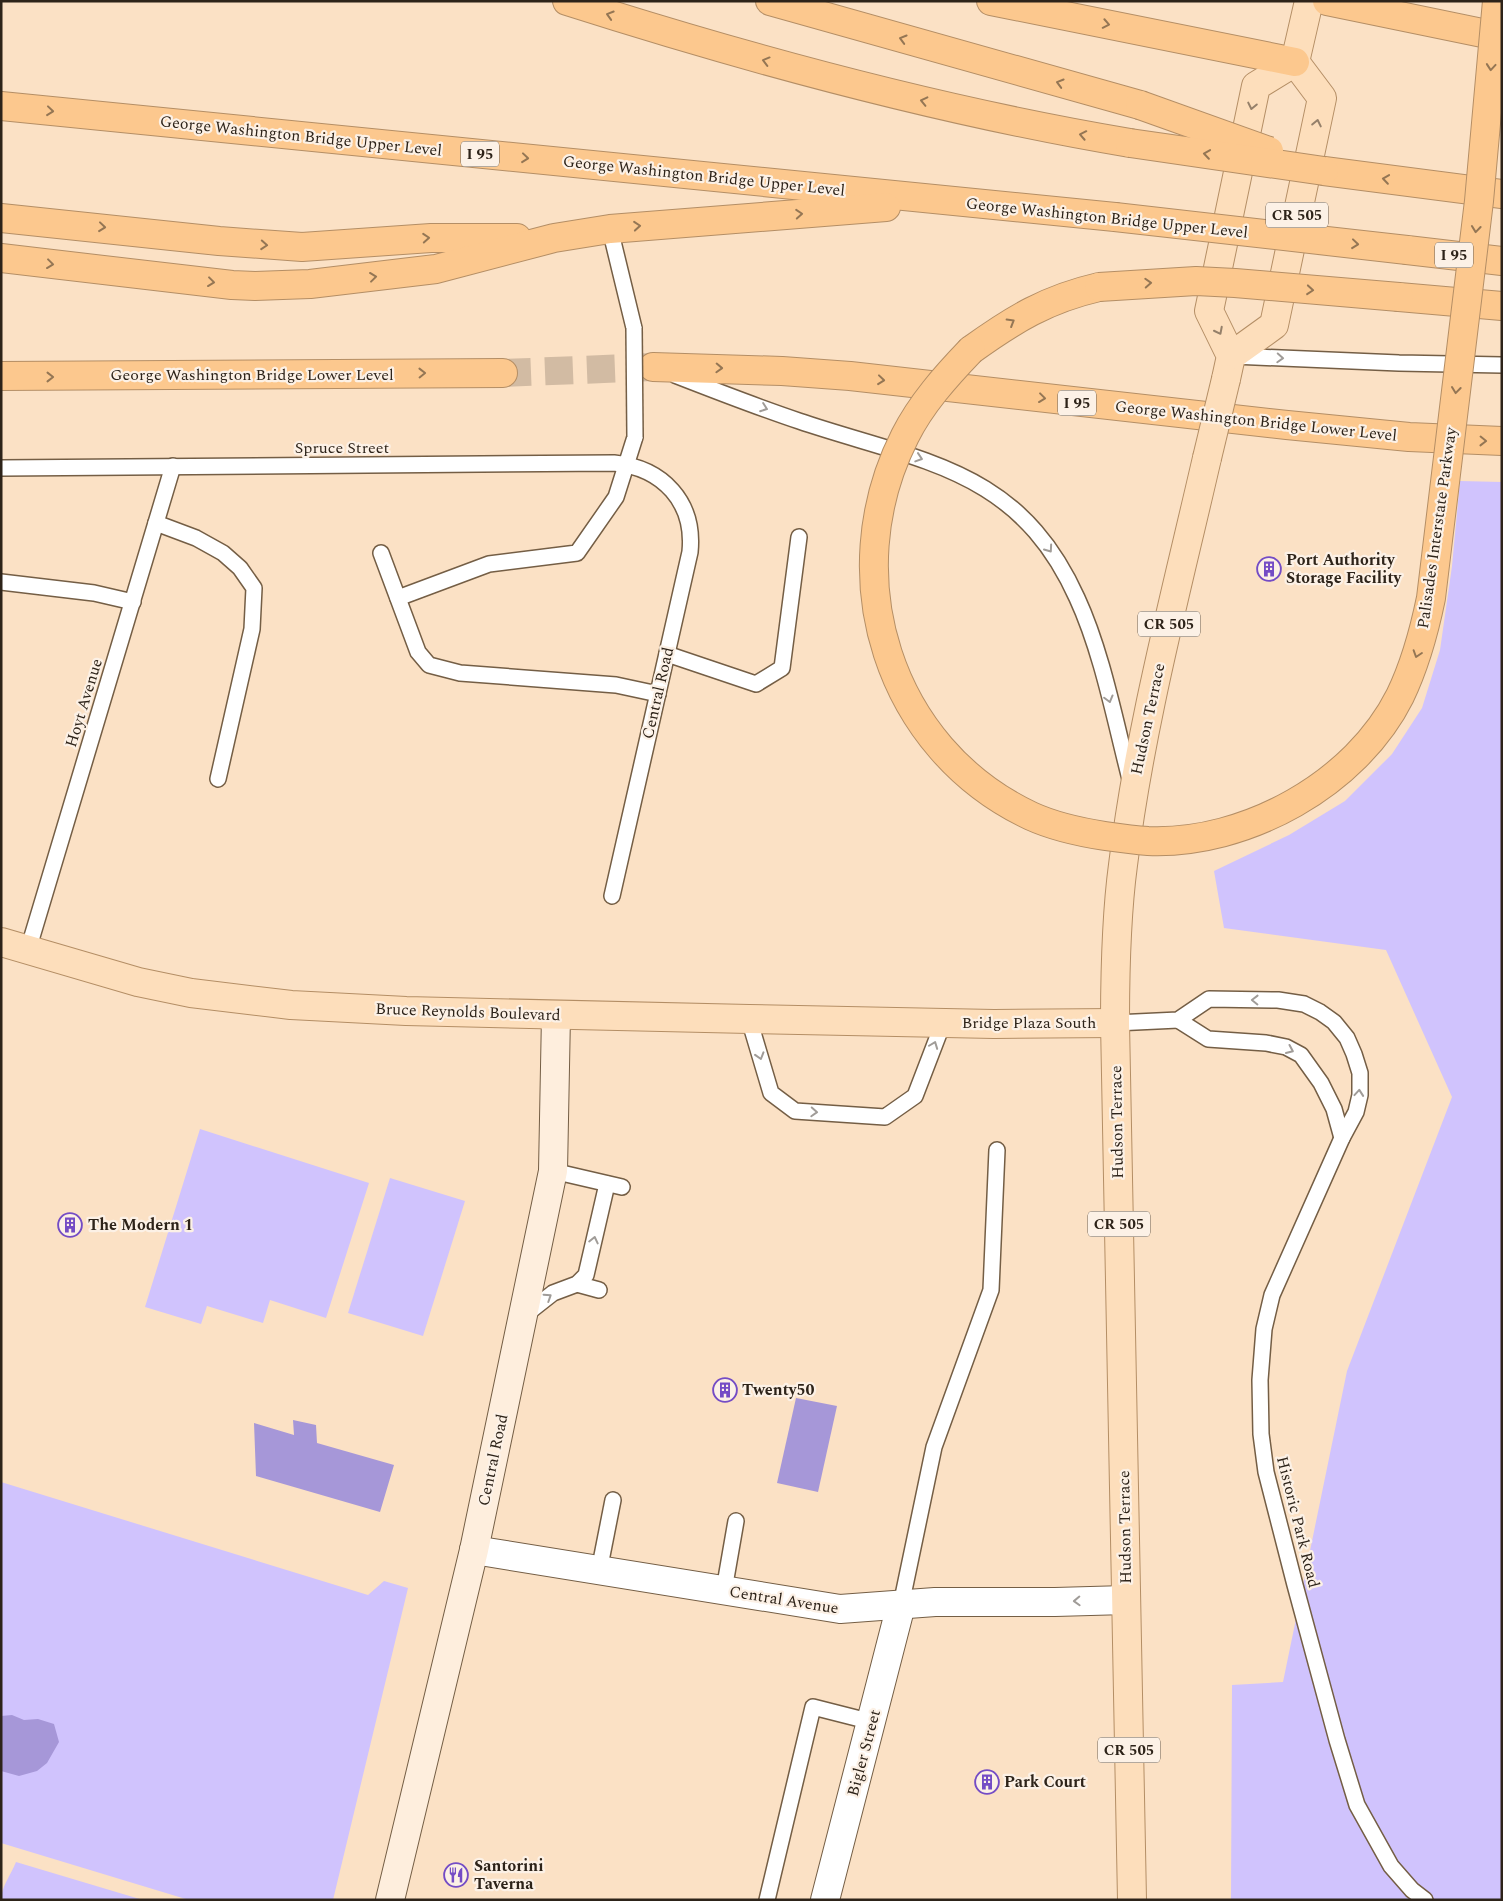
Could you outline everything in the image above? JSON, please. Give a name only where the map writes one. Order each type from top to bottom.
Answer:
[{"type":"highway","points":[[567,1],[679,37],[882,91],[1023,123],[1130,143],[1502,194]]},
{"type":"highway","points":[[770,1],[1140,105],[1324,170]]},
{"type":"highway","points":[[991,1],[1296,62]]},
{"type":"highway","points":[[1327,1],[1502,37]]},
{"type":"highway","name":"Palisades Interstate Parkway","points":[[1497,1],[1478,210],[1431,598],[1424,631],[1413,666],[1399,698],[1379,728],[1355,757],[1331,778],[1302,799],[1280,811],[1240,827],[1209,835],[1150,841],[1120,838],[1060,827],[1031,816],[1006,802],[958,766],[936,742],[896,679],[884,646],[873,580],[873,552],[877,524],[892,466],[905,436],[945,377],[971,350],[1028,312],[1056,299],[1099,287],[1196,281],[1235,283],[1399,297],[1502,306]]},
{"type":"highway","name":"George Washington Bridge Upper Level","points":[[1,106],[1115,217],[1502,261]]},
{"type":"highway","points":[[1,258],[232,285],[310,284],[436,269],[554,238],[610,229],[959,202]]},
{"type":"highway","points":[[1,218],[219,241],[302,247],[431,238],[554,238]]},
{"type":"highway","name":"George Washington Bridge Lower Level","points":[[653,367],[782,371],[830,375],[1287,426],[1502,442]]},
{"type":"highway","name":"George Washington Bridge Lower Level","points":[[1,376],[503,373]]},
{"type":"main road","points":[[1229,367],[1209,311],[1256,86],[1296,62],[1309,1]]},
{"type":"main road","name":"CR 505","points":[[1229,367],[1274,324],[1322,98],[1296,62]]},
{"type":"main road","name":"Hudson Terrace","points":[[1132,1900],[1115,1023],[1119,898],[1133,792],[1159,667],[1229,367]]},
{"type":"main road","name":"Bruce Reynolds Boulevard","points":[[1,942],[138,982],[190,993],[238,1000],[342,1008],[943,1023]]},
{"type":"main road","name":"Central Road","points":[[390,1900],[474,1550],[553,1171],[556,1014]]},
{"type":"main road","name":"Bridge Plaza South","points":[[943,1023],[1115,1023]]},
{"type":"street","name":"Central Avenue","points":[[474,1550],[840,1609],[934,1602],[1126,1600]]},
{"type":"street","name":"Bigler Street","points":[[826,1900],[901,1605]]},
{"type":"lane","points":[[398,598],[490,564],[578,553],[616,497],[635,438],[634,328],[610,229]]},
{"type":"lane","points":[[1229,367],[1399,363],[1502,365]]},
{"type":"lane","points":[[653,367],[800,421],[878,444],[933,463],[975,482],[1013,508],[1029,523],[1054,556],[1077,596],[1097,651],[1133,792]]},
{"type":"lane","name":"Spruce Street","points":[[1,468],[614,463],[638,467],[659,478],[675,493]]},
{"type":"lane","name":"Hoyt Avenue","points":[[28,950],[173,466]]},
{"type":"lane","name":"Central Road","points":[[612,896],[690,552],[692,539],[687,514],[675,493]]},
{"type":"lane","points":[[156,523],[196,538],[223,552],[240,568],[254,588],[252,629],[218,779]]},
{"type":"lane","points":[[667,654],[756,684],[782,668],[799,537]]},
{"type":"lane","points":[[381,553],[418,652],[429,665],[460,673],[616,685],[658,694]]},
{"type":"lane","points":[[1,582],[94,593],[133,602]]},
{"type":"lane","name":"Historic Park Road","points":[[1178,1020],[1209,999],[1278,1000],[1304,1004],[1334,1022],[1347,1038],[1360,1073],[1360,1095],[1356,1112],[1342,1138],[1272,1295],[1264,1329],[1260,1380],[1261,1434],[1266,1472],[1295,1585],[1357,1806],[1391,1866],[1412,1890],[1425,1900]]},
{"type":"lane","points":[[749,1019],[771,1093],[795,1111],[885,1117],[915,1096],[943,1023]]},
{"type":"lane","points":[[1115,1023],[1178,1020],[1208,1039],[1266,1042],[1286,1047],[1300,1055],[1321,1083],[1334,1109],[1342,1138]]},
{"type":"lane","points":[[901,1605],[934,1447],[991,1290],[997,1150]]},
{"type":"lane","points":[[553,1171],[622,1188]]},
{"type":"lane","points":[[522,1318],[553,1293],[578,1284],[586,1275],[607,1184]]},
{"type":"lane","points":[[578,1284],[599,1290]]},
{"type":"lane","points":[[599,1571],[613,1500]]},
{"type":"lane","points":[[724,1590],[736,1521]]},
{"type":"lane","points":[[767,1900],[813,1707],[872,1722]]},
{"type":"shaded area","points":[[1460,481],[1502,482],[1502,1900],[1231,1900],[1232,1685],[1283,1682],[1347,1371],[1452,1097],[1386,950],[1224,928],[1214,871],[1289,835],[1345,801],[1392,754],[1422,708],[1440,650],[1452,566]]},
{"type":"shaded area","points":[[200,1129],[369,1183],[326,1318],[270,1300],[263,1323],[207,1306],[201,1324],[145,1307]]},
{"type":"shaded area","points":[[390,1178],[465,1201],[423,1336],[348,1313]]},
{"type":"shaded area","points":[[796,1398],[837,1406],[818,1492],[777,1483]]},
{"type":"shaded area","points":[[293,1420],[316,1425],[317,1443],[394,1465],[380,1512],[256,1476],[254,1423],[294,1435]]},
{"type":"shaded area","points":[[1,1482],[368,1595],[384,1581],[408,1588],[333,1900],[189,1900],[1,1843]]},
{"type":"shaded area","points":[[12,1715],[24,1720],[38,1719],[54,1724],[59,1742],[47,1763],[37,1771],[19,1776],[1,1771],[1,1716]]},
{"type":"shaded area","points":[[16,1862],[143,1900],[1,1900],[4,1886]]},
{"type":"tunnel","points":[[503,373],[653,367]]},
{"type":"place","name":"Port Authority Storage Facility","points":[[1269,569]]},
{"type":"place","name":"The Modern 1","points":[[70,1225]]},
{"type":"place","name":"Twenty50","points":[[725,1390]]},
{"type":"place","name":"Park Court","points":[[987,1782]]},
{"type":"place","name":"Santorini Taverna","points":[[456,1875]]}]
